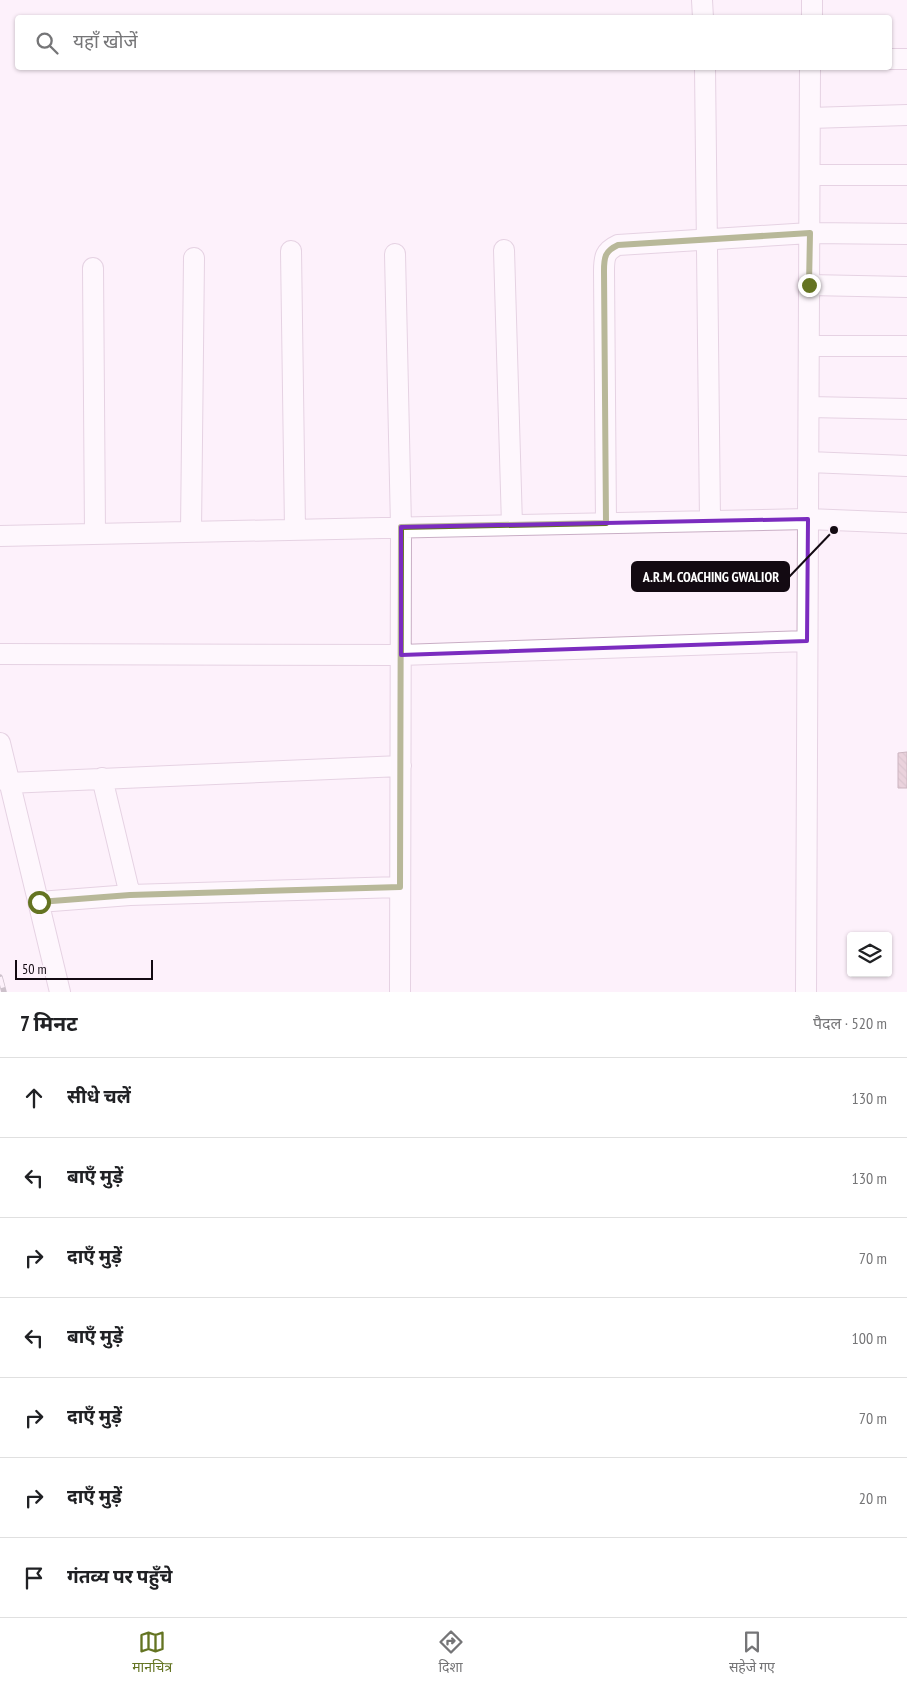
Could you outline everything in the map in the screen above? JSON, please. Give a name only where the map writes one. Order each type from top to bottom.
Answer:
[{"type":"street","points":[[702,0],[703,15]]},
{"type":"street","points":[[812,0],[812,15]]},
{"type":"street","points":[[892,59],[907,58]]},
{"type":"street","points":[[704,70],[710,521]]},
{"type":"street","points":[[806,992],[810,70]]},
{"type":"street","points":[[810,118],[907,115]]},
{"type":"street","points":[[810,175],[907,175]]},
{"type":"street","points":[[606,523],[604,256],[609,249],[618,245],[810,233],[907,234]]},
{"type":"street","points":[[504,250],[512,525]]},
{"type":"street","points":[[291,251],[295,529]]},
{"type":"street","points":[[395,254],[401,527],[400,992]]},
{"type":"street","points":[[190,531],[194,258]]},
{"type":"street","points":[[93,268],[94,533]]},
{"type":"street","points":[[809,285],[907,287]]},
{"type":"street","points":[[809,346],[907,346]]},
{"type":"street","points":[[809,407],[907,409]]},
{"type":"street","points":[[808,462],[907,466]]},
{"type":"street","points":[[0,536],[808,519],[907,523]]},
{"type":"street","points":[[0,654],[401,655],[807,641]]},
{"type":"street","points":[[0,743],[8,783],[60,992]]},
{"type":"street","points":[[8,783],[400,766]]},
{"type":"street","points":[[102,778],[130,895]]},
{"type":"street","points":[[39,902],[130,895],[400,887]]},
{"type":"highlighted area","points":[[808,519],[807,641],[401,655],[401,527]]},
{"type":"building","points":[[907,752],[907,788],[898,788],[898,753]]},
{"type":"railway","points":[[0,977],[4,992]]},
{"type":"place","name":"A.R.M. COACHING GWALIOR","points":[[834,530]]},
{"type":"route","points":[[39,902],[130,895],[400,887],[401,527],[606,523],[604,256],[609,249],[618,245],[810,233],[809,285]]}]
